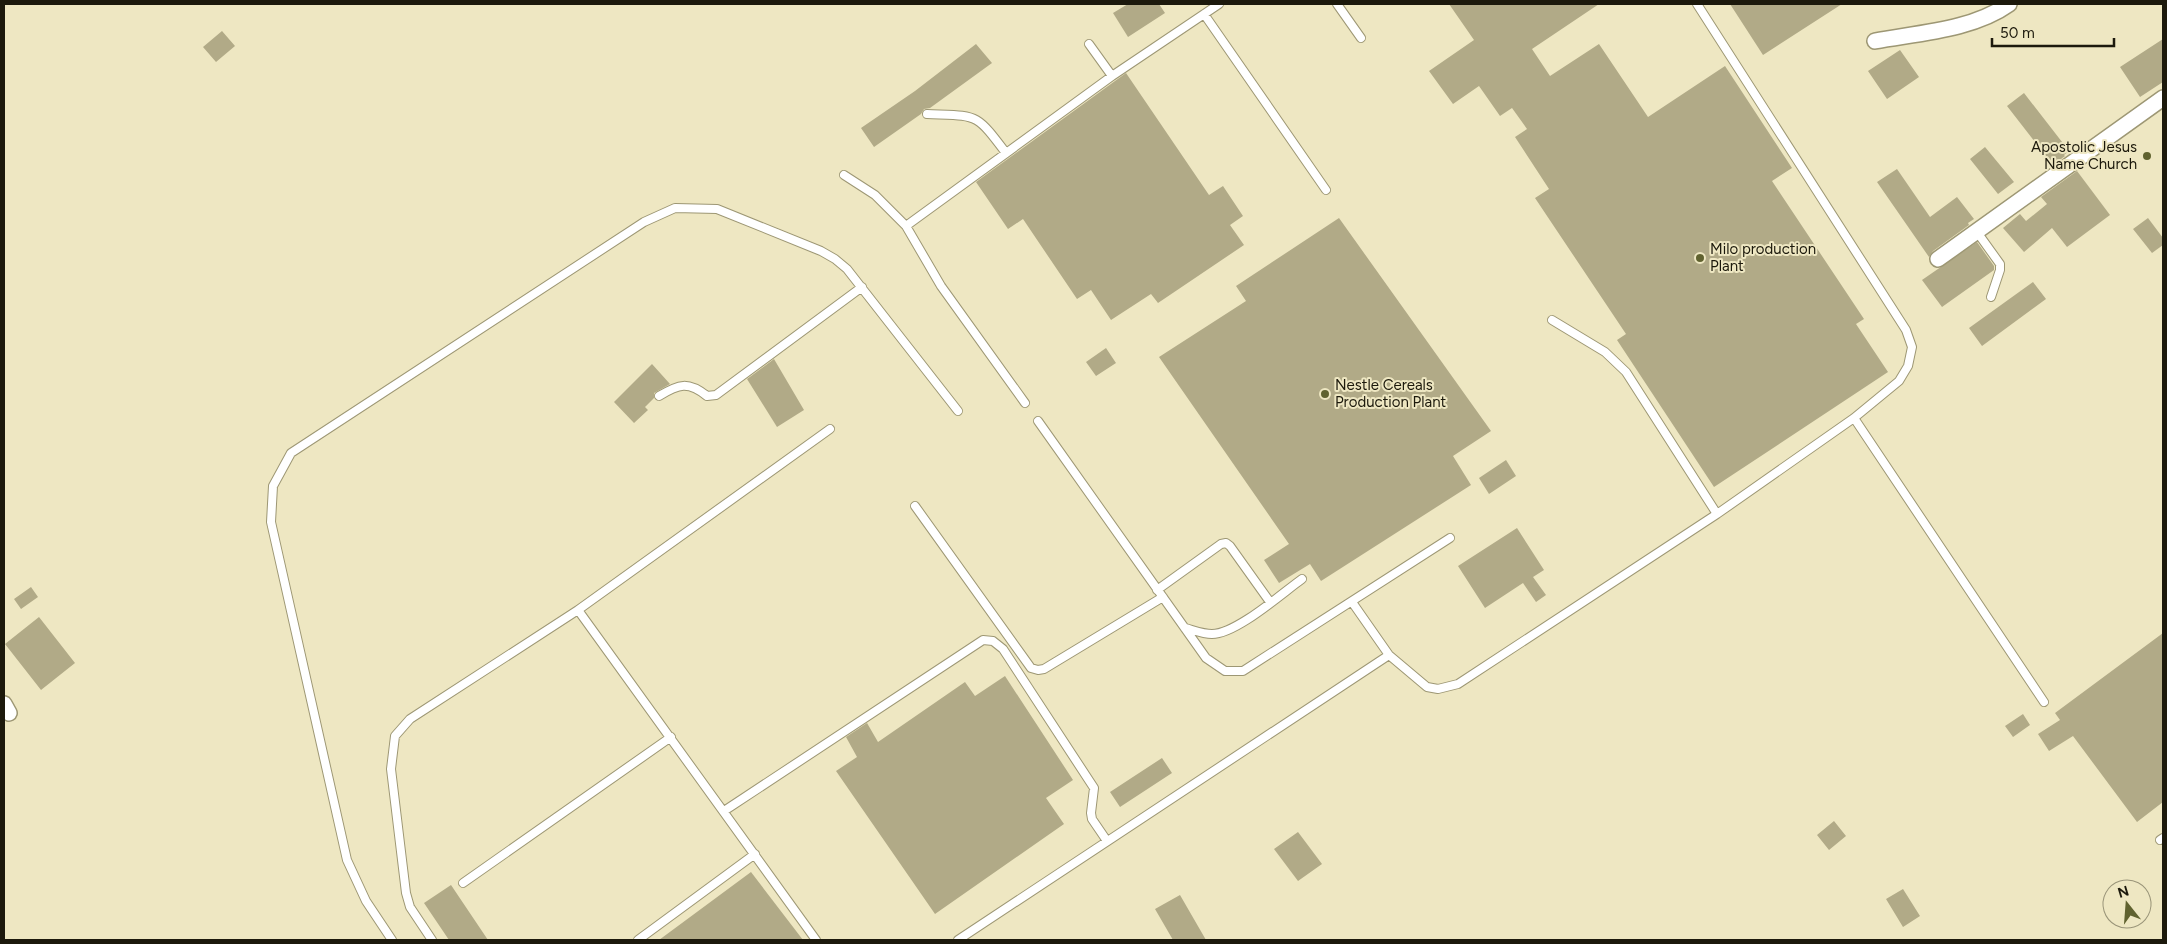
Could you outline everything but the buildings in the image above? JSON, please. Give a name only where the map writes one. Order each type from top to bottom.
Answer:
[{"type":"street","points":[[1875,42],[1972,23],[1998,12],[2009,4]]},
{"type":"street","points":[[1938,259],[2163,98]]},
{"type":"lane","points":[[906,226],[1112,76],[1219,4]]},
{"type":"lane","points":[[1337,4],[1361,38]]},
{"type":"lane","points":[[1352,602],[1390,654],[1427,686],[1438,689],[1458,684],[1717,514],[1854,418],[1899,381],[1908,366],[1912,347],[1906,330],[1697,4]]},
{"type":"lane","points":[[1204,14],[1326,190]]},
{"type":"lane","points":[[1088,44],[1112,76]]},
{"type":"lane","points":[[927,114],[974,118],[983,123],[1006,153]]},
{"type":"lane","points":[[844,175],[876,195],[906,226],[941,286],[1025,403]]},
{"type":"lane","points":[[392,940],[366,900],[347,860],[271,522],[273,486],[291,454],[644,222],[674,208],[717,209],[820,251],[835,259],[847,269],[862,287],[958,411]]},
{"type":"lane","points":[[1977,232],[2000,264],[2000,270],[1991,297]]},
{"type":"lane","points":[[659,396],[676,386],[696,388],[710,397],[716,395],[862,287]]},
{"type":"lane","points":[[1552,320],[1605,352],[1626,372],[1717,514]]},
{"type":"lane","points":[[1854,418],[2044,702]]},
{"type":"lane","points":[[1038,421],[1206,658],[1225,671],[1244,671],[1450,538]]},
{"type":"lane","points":[[432,940],[410,907],[406,893],[391,769],[394,736],[410,719],[578,610],[830,429]]},
{"type":"lane","points":[[915,506],[1031,668],[1044,669],[1163,597]]},
{"type":"lane","points":[[1158,590],[1221,544],[1226,543],[1270,602]]},
{"type":"lane","points":[[1185,628],[1204,633],[1226,631],[1247,619],[1302,579]]},
{"type":"lane","points":[[578,610],[816,940]]},
{"type":"lane","points":[[724,811],[983,640],[993,641],[1003,649],[1094,788],[1092,819],[1107,841]]},
{"type":"lane","points":[[958,940],[970,937],[1107,841],[1390,654]]},
{"type":"lane","points":[[463,883],[671,737]]},
{"type":"lane","points":[[638,940],[755,854]]},
{"type":"place","name":"Apostolic Jesus Name Church","points":[[2147,156]]},
{"type":"place","name":"Milo production Plant","points":[[1700,258]]},
{"type":"place","name":"Nestle Cereals Production Plant","points":[[1325,394]]}]
